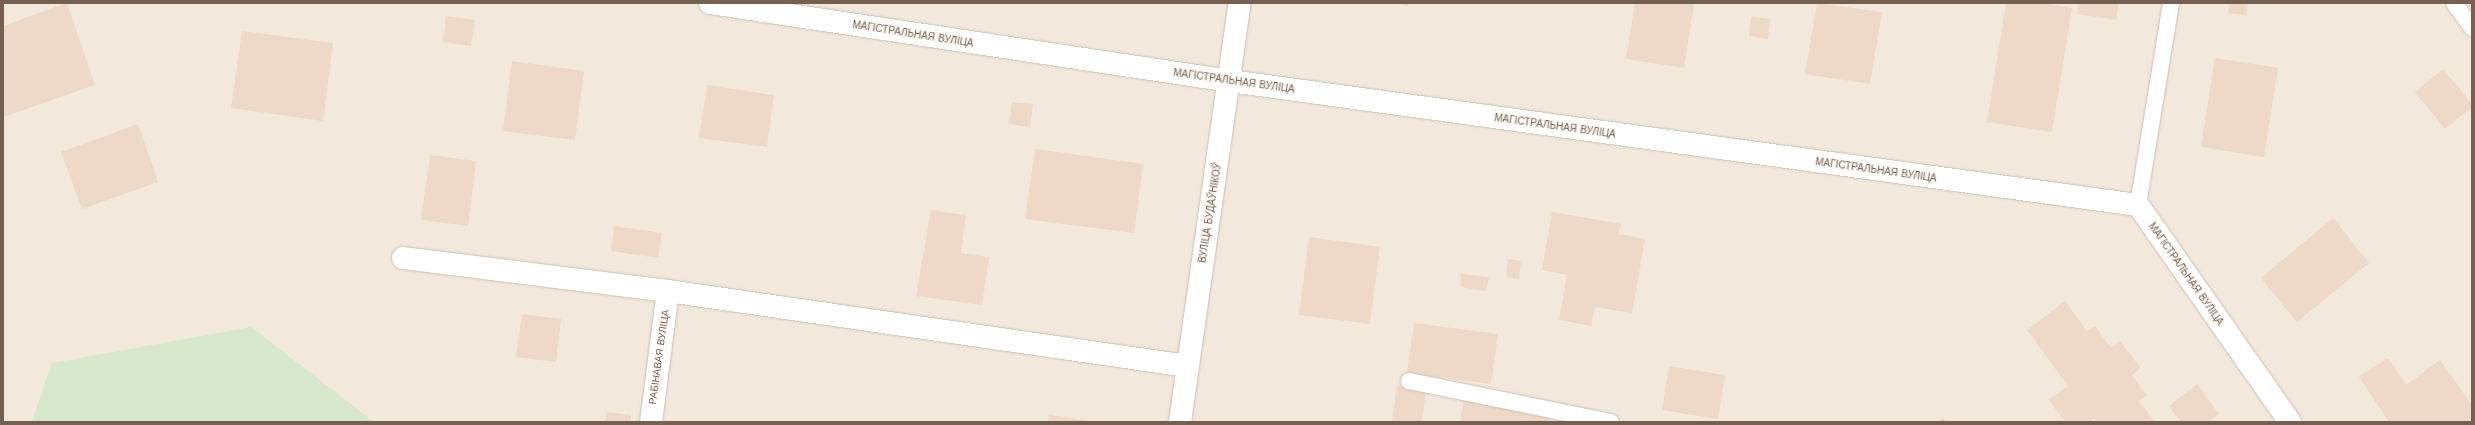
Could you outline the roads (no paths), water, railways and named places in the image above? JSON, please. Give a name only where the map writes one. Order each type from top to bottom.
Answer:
[{"type":"street","name":"МАГІСТРАЛЬНАЯ ВУЛІЦА","points":[[710,3],[1230,81],[2138,205],[2290,422]]},
{"type":"street","name":"ВУЛІЦА БУДАЎНІКОЎ","points":[[1180,422],[1240,3]]},
{"type":"street","points":[[403,258],[668,291],[1187,366]]},
{"type":"street","name":"РАБІНАВАЯ ВУЛІЦА","points":[[651,422],[668,291]]},
{"type":"lane","points":[[2138,205],[2171,3]]},
{"type":"lane","points":[[2454,3],[2472,28]]},
{"type":"lane","points":[[1409,382],[1611,422]]}]
